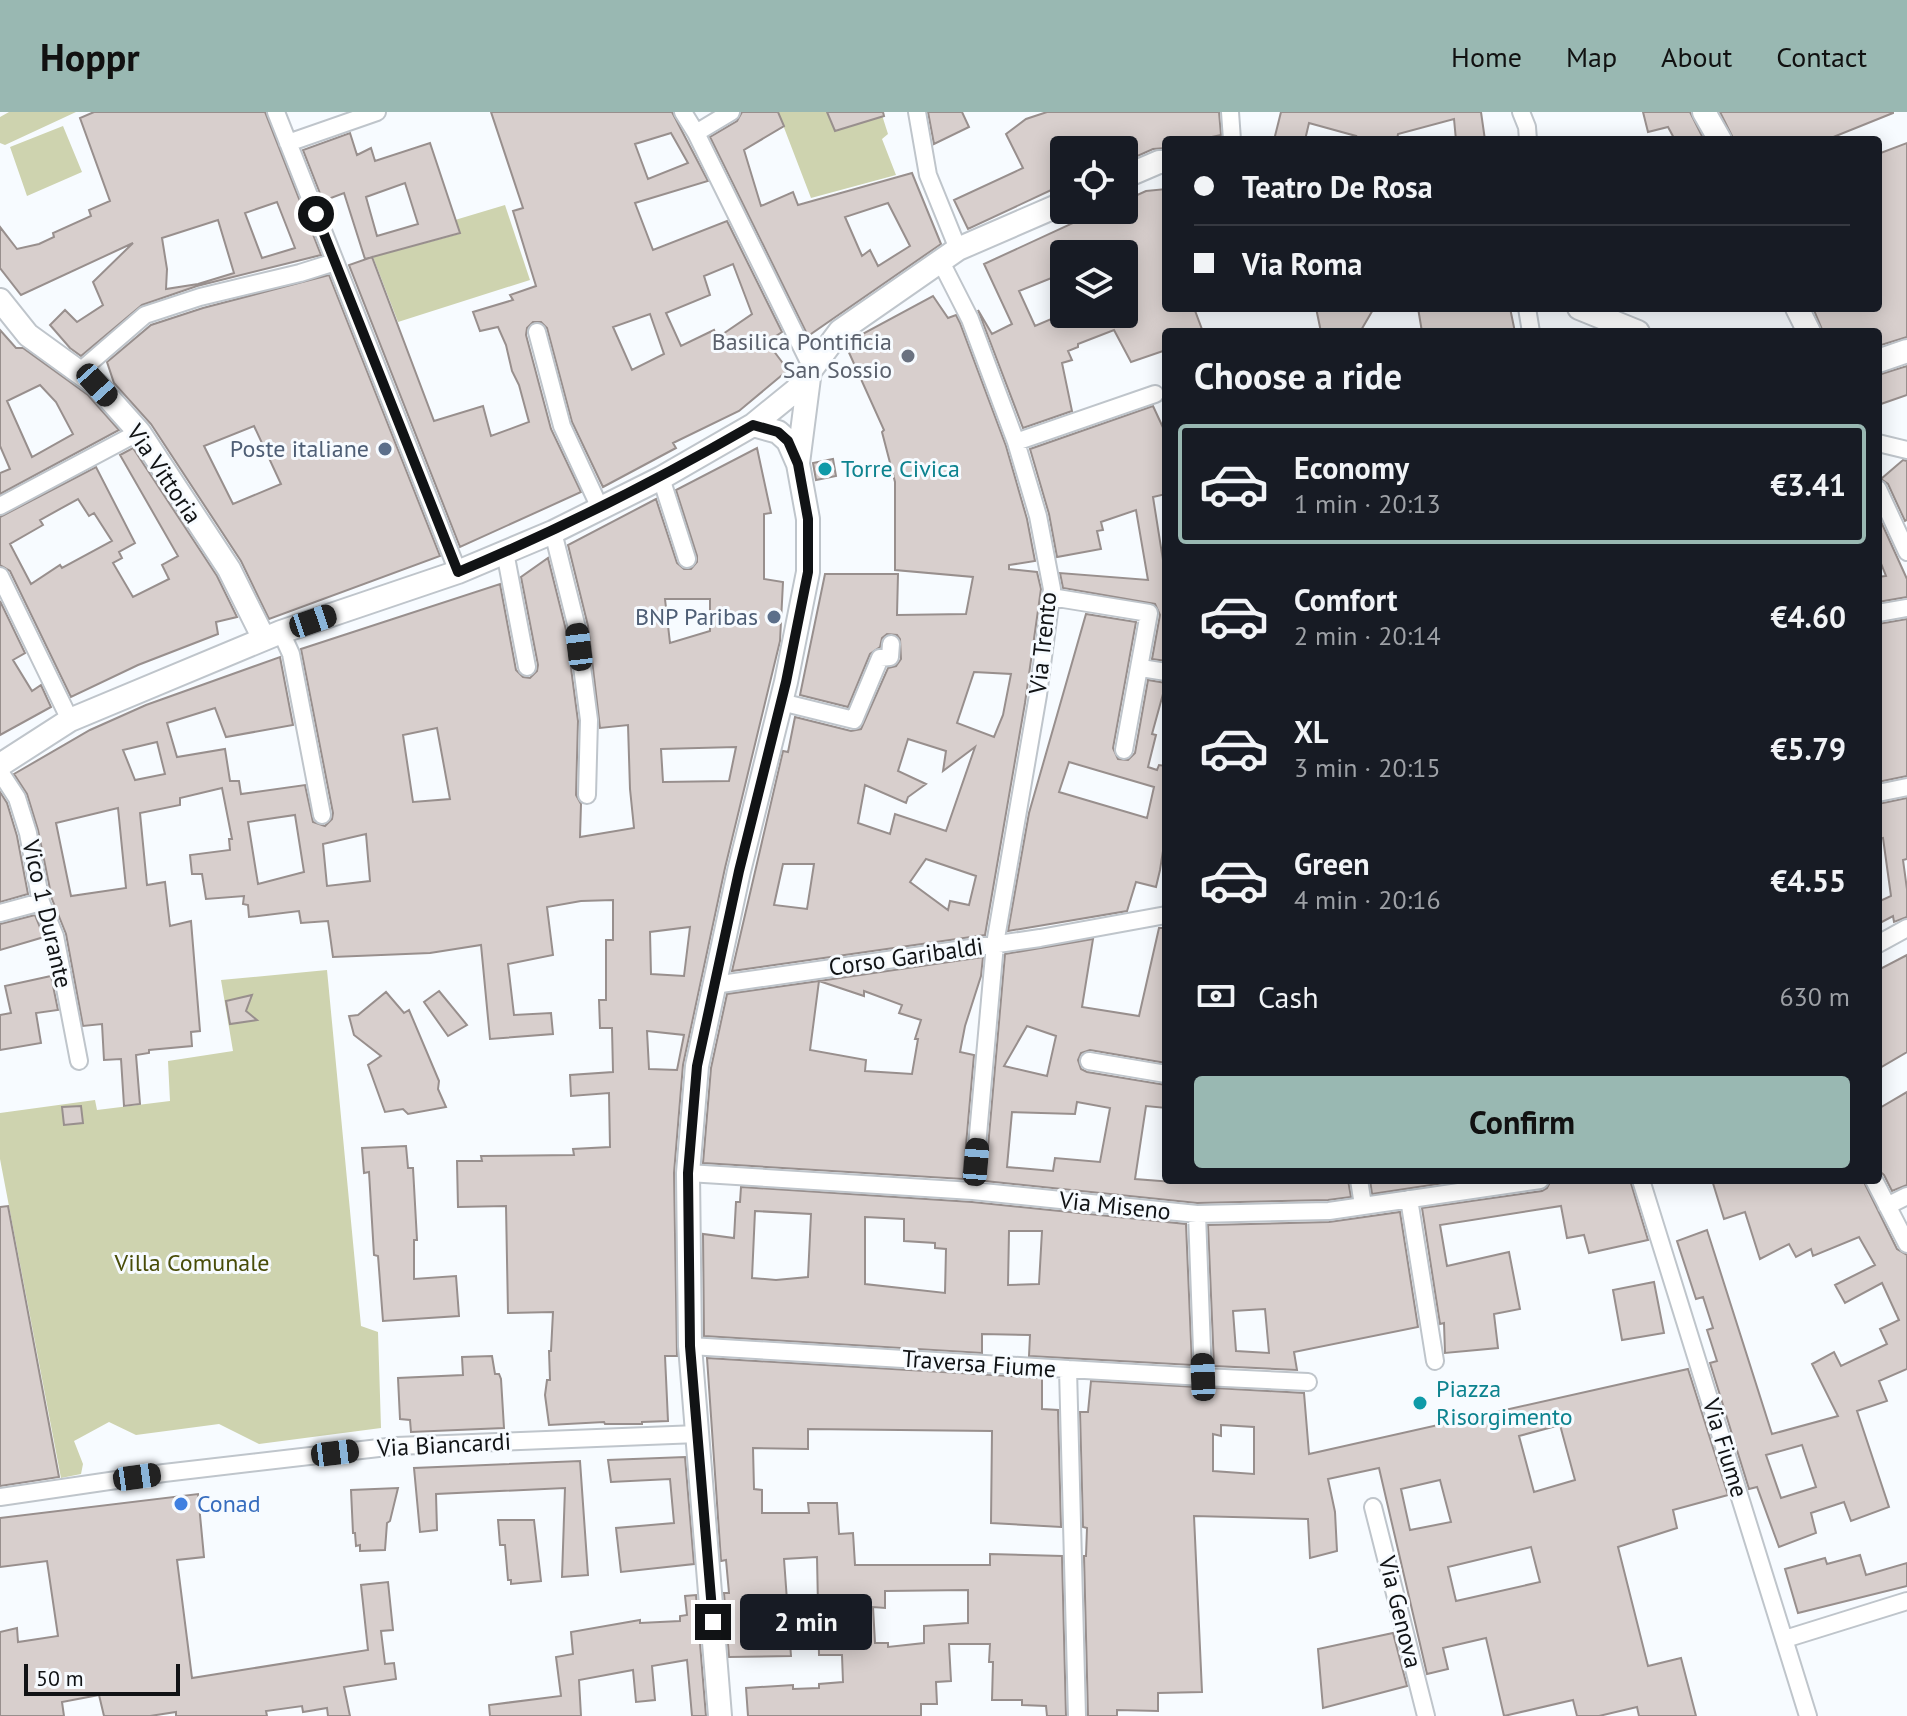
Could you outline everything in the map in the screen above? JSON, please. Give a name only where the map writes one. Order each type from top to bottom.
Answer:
[{"type":"street","points":[[276,112],[458,572]]},
{"type":"street","points":[[288,143],[377,112]]},
{"type":"street","points":[[683,112],[811,367],[798,464]]},
{"type":"street","points":[[696,133],[731,112]]},
{"type":"street","name":"Via Trento","points":[[917,112],[928,175],[950,256],[1016,442],[1038,516],[1052,589],[1038,695],[995,944]]},
{"type":"street","points":[[1230,112],[1232,136]]},
{"type":"street","points":[[1521,112],[1528,136]]},
{"type":"street","points":[[1704,112],[1718,136]]},
{"type":"street","points":[[1138,171],[1162,162]]},
{"type":"street","points":[[0,765],[70,720],[272,636],[458,572],[553,532],[661,478],[753,425],[796,390],[840,331],[950,256],[1050,210]]},
{"type":"street","points":[[79,372],[145,315],[200,297],[335,262]]},
{"type":"street","name":"Via Vittoria","points":[[0,300],[28,335],[97,385],[139,432],[272,636]]},
{"type":"street","points":[[1589,312],[1628,328]]},
{"type":"street","points":[[537,332],[562,426],[600,508]]},
{"type":"street","points":[[1882,360],[1907,351]]},
{"type":"street","points":[[1016,442],[1155,394]]},
{"type":"street","points":[[720,1716],[690,1346],[688,1173],[697,1066],[808,572],[808,519],[798,464],[788,441],[778,432],[753,425]]},
{"type":"street","points":[[0,506],[139,432]]},
{"type":"street","points":[[1882,444],[1907,450]]},
{"type":"street","points":[[661,478],[687,559]]},
{"type":"street","points":[[1882,498],[1907,552]]},
{"type":"street","points":[[553,532],[577,628],[589,720],[587,795]]},
{"type":"street","points":[[505,552],[527,667]]},
{"type":"street","points":[[0,576],[70,720]]},
{"type":"street","points":[[1051,597],[1149,613],[1124,750]]},
{"type":"street","points":[[1882,612],[1907,608]]},
{"type":"street","points":[[272,636],[291,654],[322,815]]},
{"type":"street","points":[[781,702],[854,720],[880,658],[890,657],[891,644]]},
{"type":"street","points":[[1141,668],[1162,671]]},
{"type":"street","name":"Vico 1 Durante","points":[[0,772],[17,798],[24,821],[41,902],[55,936],[79,1061]]},
{"type":"street","points":[[1882,792],[1907,787]]},
{"type":"street","points":[[0,913],[41,902]]},
{"type":"street","points":[[995,944],[1162,916]]},
{"type":"street","points":[[1882,942],[1907,928]]},
{"type":"street","name":"Corso Garibaldi","points":[[714,985],[995,944],[973,1191]]},
{"type":"street","points":[[1089,1061],[1162,1073]]},
{"type":"street","name":"Via Miseno","points":[[688,1173],[973,1191],[1197,1214],[1329,1211],[1512,1184]]},
{"type":"street","points":[[1360,1184],[1363,1205]]},
{"type":"street","name":"Via Fiume","points":[[1642,1184],[1808,1716]]},
{"type":"street","points":[[1876,1184],[1907,1244]]},
{"type":"street","points":[[1887,1206],[1907,1196]]},
{"type":"street","points":[[1409,1199],[1435,1361]]},
{"type":"street","points":[[1197,1214],[1203,1377]]},
{"type":"street","name":"Traversa Fiume","points":[[690,1346],[1068,1369],[1077,1716]]},
{"type":"street","points":[[1068,1369],[1308,1382]]},
{"type":"street","name":"Via Biancardi","points":[[0,1497],[164,1473],[396,1446],[698,1434]]},
{"type":"street","name":"Via Genova","points":[[1373,1507],[1426,1716]]},
{"type":"street","points":[[1785,1639],[1907,1601]]},
{"type":"green space","points":[[9,112],[76,112],[5,145],[0,143],[0,117]]},
{"type":"green space","points":[[778,112],[881,112],[888,134],[882,139],[896,175],[811,198]]},
{"type":"green space","points":[[63,126],[82,172],[27,196],[10,147]]},
{"type":"green space","points":[[505,205],[530,280],[398,322],[373,257],[459,234],[455,220]]},
{"type":"green space","name":"Villa Comunale","points":[[327,970],[361,1326],[378,1332],[381,1428],[259,1444],[219,1424],[136,1435],[109,1422],[74,1441],[83,1464],[81,1474],[61,1478],[0,1159],[0,1113],[95,1100],[97,1110],[170,1101],[168,1061],[233,1051],[221,980]]},
{"type":"building","points":[[94,112],[265,112],[321,255],[197,286],[142,305],[81,356],[50,325],[65,310],[77,322],[103,305],[93,282],[133,243],[21,295],[0,268],[0,227],[17,249],[39,244],[54,237],[53,233],[91,216],[89,210],[110,201],[80,118]],"holes":[[[277,202],[295,248],[262,258],[245,213]],[[218,220],[234,273],[198,284],[166,289],[167,269],[162,238]]]},
{"type":"building","points":[[491,112],[672,112],[708,181],[635,203],[653,250],[727,221],[782,332],[767,342],[788,370],[739,411],[673,443],[676,448],[603,487],[572,422],[547,328],[541,322],[533,322],[527,328],[526,335],[551,429],[581,492],[460,547],[349,265],[372,257],[434,421],[483,406],[491,436],[529,422],[498,327],[480,331],[473,312],[513,300],[510,295],[536,286],[513,211],[523,208]],"holes":[[[671,133],[688,163],[648,179],[635,144]],[[733,264],[752,314],[717,338],[714,330],[681,346],[666,313],[710,295],[704,276]],[[650,314],[664,354],[632,370],[613,327]]]},
{"type":"building","points":[[742,112],[778,112],[784,126],[744,150],[761,206],[793,192],[798,205],[912,173],[941,244],[808,336],[710,137],[737,121]],"holes":[[[888,203],[910,246],[878,266],[870,250],[862,256],[845,217]]]},
{"type":"building","points":[[827,112],[883,112],[884,116],[835,131]]},
{"type":"building","points":[[928,112],[962,112],[969,127],[934,144]]},
{"type":"building","points":[[1047,112],[1219,112],[1221,135],[1162,136],[1162,148],[1138,156],[1138,136],[1050,136],[1050,191],[968,229],[954,200],[1023,168],[1006,134],[1026,119]]},
{"type":"building","points":[[1281,112],[1481,112],[1484,136],[1456,136],[1454,119],[1398,136],[1356,136],[1309,123],[1306,136],[1275,136]]},
{"type":"building","points":[[1643,112],[1690,112],[1702,136],[1673,136],[1668,127],[1648,132]]},
{"type":"building","points":[[1720,112],[1893,112],[1836,136],[1732,136]]},
{"type":"building","points":[[350,133],[357,155],[371,148],[375,161],[430,143],[460,233],[365,259],[344,193],[323,201],[303,150]],"holes":[[[405,183],[418,224],[377,236],[366,197]]]},
{"type":"building","points":[[1907,143],[1907,337],[1882,345],[1882,328],[1821,328],[1815,312],[1882,312],[1882,152]]},
{"type":"building","points":[[1162,189],[1162,312],[1196,312],[1202,328],[1162,328],[1162,351],[1131,362],[1114,330],[1078,344],[1078,347],[1068,351],[1072,360],[1062,363],[1072,411],[1023,428],[978,310],[992,334],[1012,324],[984,264],[1071,224],[1138,224],[1138,195]]},
{"type":"building","points":[[329,275],[440,556],[269,619],[241,561],[151,424],[114,383],[107,362],[151,325]],"holes":[[[254,426],[281,484],[233,504],[204,446]]]},
{"type":"building","points":[[933,296],[948,318],[956,315],[1006,446],[1027,519],[1035,561],[1009,565],[1009,569],[1037,572],[1041,589],[1025,703],[985,935],[732,971],[783,751],[788,752],[795,717],[851,731],[861,729],[888,668],[896,666],[901,659],[900,639],[897,635],[887,634],[882,638],[880,647],[870,654],[848,707],[800,695],[825,574],[898,574],[897,615],[966,614],[973,577],[895,570],[895,482],[884,430],[846,346],[855,338]],"holes":[[[974,672],[1011,674],[1003,715],[994,737],[957,723]],[[908,739],[946,751],[943,771],[975,747],[946,831],[895,814],[890,834],[858,823],[865,785],[906,803],[908,797],[926,784],[898,771]],[[926,859],[976,876],[969,905],[950,901],[948,910],[910,882]],[[783,864],[814,864],[807,909],[774,905]]]},
{"type":"building","points":[[1317,312],[1372,312],[1362,328],[1320,328]]},
{"type":"building","points":[[1419,312],[1511,312],[1514,328],[1421,328]]},
{"type":"building","points":[[0,330],[16,348],[23,348],[88,395],[119,430],[0,494],[0,473],[10,469],[0,446]],"holes":[[[40,385],[56,402],[73,434],[32,457],[7,401]]]},
{"type":"building","points":[[1907,366],[1907,395],[1882,404],[1882,374]]},
{"type":"building","points":[[1153,406],[1162,425],[1162,495],[1153,497],[1162,554],[1162,660],[1152,659],[1160,615],[1155,604],[1063,588],[1060,573],[1148,580],[1136,510],[1101,522],[1103,530],[1097,531],[1101,549],[1057,557],[1049,514],[1030,449]]},
{"type":"building","points":[[133,448],[217,576],[237,617],[216,622],[218,634],[138,665],[71,697],[10,571],[0,565],[0,517],[96,467],[135,543],[119,552],[122,558],[113,563],[133,597],[169,579],[162,565],[178,556],[120,455]],"holes":[[[78,499],[89,516],[94,513],[112,541],[62,568],[60,565],[31,584],[10,544],[43,525],[40,520]]]},
{"type":"building","points":[[757,448],[771,513],[764,514],[764,579],[783,582],[780,641],[725,868],[683,1065],[674,1173],[677,1356],[665,1356],[668,1421],[549,1425],[545,1395],[547,1380],[550,1380],[553,1312],[508,1313],[506,1206],[458,1207],[457,1161],[482,1161],[481,1156],[574,1155],[573,1149],[610,1147],[609,1093],[571,1096],[570,1075],[613,1072],[612,1028],[600,1028],[599,1000],[606,1000],[606,940],[613,940],[613,900],[547,907],[553,955],[508,964],[514,1015],[551,1013],[553,1034],[490,1039],[481,945],[430,953],[333,957],[328,921],[301,923],[299,911],[249,917],[248,905],[243,904],[244,896],[206,899],[202,874],[192,874],[190,855],[230,850],[229,839],[232,839],[222,788],[180,798],[180,805],[140,813],[147,885],[165,882],[170,926],[191,921],[200,1031],[191,1032],[192,1046],[149,1050],[149,1053],[136,1055],[140,1104],[124,1106],[121,1059],[104,1060],[102,1024],[83,1026],[66,934],[52,899],[38,830],[27,794],[14,774],[90,730],[146,705],[280,657],[293,725],[226,737],[215,708],[167,723],[177,757],[225,749],[230,781],[239,781],[241,794],[305,785],[313,822],[325,826],[333,813],[301,649],[500,584],[516,670],[523,677],[530,678],[538,665],[521,577],[548,558],[566,630],[578,721],[576,795],[581,804],[580,837],[634,828],[628,725],[600,728],[588,626],[568,545],[656,499],[677,563],[684,569],[691,569],[697,562],[697,556],[676,490]],"holes":[[[665,599],[710,599],[710,631],[670,643]],[[437,728],[450,799],[413,802],[403,735]],[[157,742],[165,774],[135,780],[123,750]],[[736,747],[729,781],[663,782],[661,749]],[[118,808],[126,888],[71,896],[56,823]],[[295,815],[304,872],[258,884],[248,822]],[[366,834],[370,881],[327,886],[323,844]],[[690,927],[684,976],[651,974],[650,932]],[[647,1031],[684,1035],[677,1070],[649,1069]]]},
{"type":"building","name":"Torre Civica","points":[[833,459],[836,476],[816,480],[813,463]]},
{"type":"building","points":[[1903,460],[1907,461],[1907,520],[1905,521],[1888,484],[1882,478]]},
{"type":"building","points":[[1882,524],[1907,579],[1907,597],[1882,601],[1882,576],[1886,576],[1882,566]]},
{"type":"building","points":[[0,601],[25,653],[13,660],[32,691],[41,685],[51,707],[0,735]]},
{"type":"building","points":[[1086,614],[1136,622],[1113,748],[1118,759],[1128,760],[1135,753],[1148,680],[1162,682],[1162,698],[1152,734],[1156,735],[1148,767],[1157,770],[1162,765],[1162,857],[1156,887],[1136,882],[1127,911],[1008,931],[1029,813]],"holes":[[[1069,762],[1154,787],[1147,818],[1059,792]]]},
{"type":"building","points":[[1907,619],[1907,776],[1882,781],[1882,623]]},
{"type":"building","points":[[0,792],[7,803],[17,836],[28,894],[0,902]]},
{"type":"building","points":[[1907,798],[1907,859],[1903,860],[1907,917],[1894,922],[1893,916],[1882,922],[1882,900],[1891,896],[1882,838],[1882,803]]},
{"type":"building","points":[[35,915],[44,937],[0,950],[0,924]]},
{"type":"building","points":[[1159,928],[1162,928],[1162,1062],[1090,1050],[1081,1053],[1078,1060],[1081,1069],[1087,1072],[1162,1084],[1162,1108],[1146,1106],[1135,1179],[1162,1181],[1162,1184],[1349,1184],[1351,1197],[1197,1203],[985,1181],[1005,954],[1093,939],[1082,1007],[1139,1016]],"holes":[[[1027,1026],[1056,1036],[1047,1076],[1004,1066]],[[1077,1102],[1110,1108],[1100,1162],[1055,1158],[1053,1171],[1007,1167],[1012,1112],[1075,1114]]]},
{"type":"building","points":[[1907,955],[1907,1052],[1882,1067],[1882,968]]},
{"type":"building","points":[[983,957],[981,976],[960,1052],[974,1055],[963,1179],[703,1163],[711,1068],[727,994]],"holes":[[[819,981],[864,996],[864,991],[902,1005],[899,1013],[921,1020],[915,1039],[918,1039],[912,1074],[865,1071],[866,1060],[810,1050]]]},
{"type":"building","points":[[51,976],[58,1010],[36,1013],[41,1043],[0,1050],[0,1015],[11,1013],[5,986]]},
{"type":"building","points":[[439,991],[467,1025],[448,1036],[424,1002]]},
{"type":"building","points":[[386,992],[404,1013],[409,1010],[439,1081],[438,1089],[446,1107],[408,1114],[403,1109],[385,1112],[368,1065],[381,1056],[354,1035],[349,1016],[358,1015]]},
{"type":"building","points":[[252,995],[246,1011],[257,1020],[230,1024],[226,1001]]},
{"type":"building","points":[[1907,1092],[1907,1185],[1892,1191],[1882,1173],[1882,1107]]},
{"type":"building","points":[[81,1106],[83,1123],[64,1125],[62,1107]]},
{"type":"building","points":[[406,1146],[408,1168],[413,1168],[417,1240],[414,1240],[414,1279],[456,1276],[459,1316],[383,1321],[378,1256],[374,1255],[369,1172],[364,1173],[362,1148]]},
{"type":"building","points":[[1371,1184],[1438,1184],[1372,1194]]},
{"type":"building","points":[[1549,1184],[1631,1184],[1648,1240],[1589,1253],[1584,1235],[1567,1238],[1561,1206],[1440,1225],[1447,1266],[1509,1252],[1520,1309],[1494,1314],[1498,1348],[1445,1353],[1444,1323],[1440,1324],[1422,1208],[1547,1188]]},
{"type":"building","points":[[1713,1184],[1865,1184],[1897,1249],[1907,1255],[1907,1369],[1879,1381],[1887,1401],[1857,1411],[1889,1507],[1851,1521],[1844,1502],[1811,1513],[1816,1533],[1779,1547],[1757,1487],[1749,1489],[1710,1363],[1717,1361],[1707,1330],[1713,1328],[1703,1297],[1696,1299],[1677,1241],[1707,1230],[1772,1434],[1838,1416],[1812,1364],[1834,1352],[1841,1366],[1887,1344],[1880,1329],[1899,1320],[1882,1283],[1845,1303],[1835,1285],[1875,1265],[1859,1237],[1813,1256],[1811,1249],[1796,1257],[1789,1244],[1760,1259],[1745,1212],[1724,1219]],"holes":[[[1802,1445],[1816,1487],[1781,1498],[1766,1455]]]},
{"type":"building","points":[[741,1187],[972,1202],[1186,1224],[1192,1365],[1029,1356],[1030,1335],[982,1334],[982,1353],[704,1336],[703,1234],[734,1238],[736,1202],[740,1202]],"holes":[[[755,1211],[811,1214],[808,1277],[776,1280],[752,1278]],[[865,1217],[904,1219],[904,1241],[935,1243],[935,1248],[946,1249],[945,1293],[865,1284]],[[1009,1231],[1042,1231],[1039,1284],[1008,1285]]]},
{"type":"building","points":[[8,1206],[59,1477],[0,1486],[0,1207]]},
{"type":"building","points":[[1400,1212],[1418,1327],[1294,1352],[1297,1370],[1214,1366],[1208,1225],[1329,1222]],"holes":[[[1265,1309],[1269,1353],[1236,1351],[1233,1311]]]},
{"type":"building","points":[[1654,1282],[1664,1333],[1622,1340],[1613,1290]]},
{"type":"building","points":[[492,1356],[495,1374],[499,1374],[501,1379],[504,1428],[411,1432],[410,1420],[400,1419],[398,1378],[463,1375],[462,1357]]},
{"type":"building","points":[[707,1358],[1042,1378],[1042,1409],[1058,1410],[1061,1527],[991,1523],[992,1431],[808,1429],[808,1449],[753,1448],[754,1489],[762,1490],[762,1513],[809,1513],[808,1503],[837,1503],[839,1534],[853,1533],[855,1565],[990,1565],[990,1554],[1062,1556],[1066,1716],[1047,1716],[1046,1706],[1022,1705],[1022,1700],[992,1700],[990,1644],[949,1644],[951,1681],[936,1682],[937,1704],[921,1704],[921,1716],[748,1716],[746,1688],[793,1685],[793,1689],[819,1688],[819,1684],[843,1682],[842,1655],[819,1655],[817,1557],[784,1559],[791,1656],[729,1657],[724,1593],[729,1593],[726,1560],[721,1561]],"holes":[[[968,1590],[968,1623],[924,1626],[924,1643],[888,1647],[888,1643],[875,1643],[873,1607],[885,1608],[885,1591]]]},
{"type":"building","points":[[1688,1369],[1728,1495],[1673,1510],[1677,1528],[1618,1547],[1648,1666],[1681,1658],[1696,1716],[1639,1716],[1637,1707],[1599,1716],[1577,1716],[1573,1700],[1504,1716],[1486,1638],[1443,1648],[1448,1669],[1427,1674],[1379,1468],[1328,1479],[1335,1512],[1337,1551],[1310,1558],[1308,1519],[1194,1516],[1202,1692],[1158,1693],[1158,1711],[1117,1710],[1117,1716],[1088,1716],[1084,1556],[1087,1528],[1083,1527],[1080,1412],[1088,1412],[1091,1381],[1304,1393],[1309,1454]],"holes":[[[1221,1425],[1254,1427],[1254,1474],[1213,1471],[1213,1434],[1221,1436]],[[1560,1425],[1575,1480],[1534,1492],[1519,1436]],[[1440,1480],[1451,1522],[1410,1530],[1401,1489]],[[1531,1547],[1540,1582],[1456,1601],[1448,1567]]]},
{"type":"building","points":[[685,1457],[694,1564],[621,1572],[616,1528],[674,1523],[670,1479],[611,1482],[608,1460]]},
{"type":"building","points":[[580,1461],[588,1575],[562,1577],[565,1488],[436,1494],[437,1530],[420,1532],[414,1468]]},
{"type":"building","points":[[398,1488],[387,1523],[385,1550],[360,1551],[353,1533],[351,1490]]},
{"type":"building","points":[[198,1494],[204,1557],[177,1560],[192,1678],[368,1650],[361,1585],[388,1582],[393,1630],[381,1631],[385,1664],[394,1663],[396,1679],[344,1687],[350,1716],[328,1716],[327,1708],[303,1712],[302,1706],[266,1711],[267,1716],[176,1716],[176,1712],[150,1716],[104,1716],[99,1695],[62,1702],[64,1716],[0,1716],[0,1632],[17,1628],[18,1642],[58,1636],[47,1561],[0,1567],[0,1518]]},
{"type":"building","points":[[498,1520],[534,1520],[541,1581],[511,1584],[508,1580],[505,1545],[500,1545]]},
{"type":"building","points":[[1860,1555],[1866,1575],[1907,1563],[1907,1586],[1798,1613],[1785,1569],[1825,1558],[1827,1564]]},
{"type":"building","points":[[696,1595],[706,1716],[692,1716],[687,1660],[652,1666],[655,1700],[636,1702],[633,1670],[579,1680],[581,1716],[490,1716],[489,1705],[561,1696],[556,1657],[573,1654],[571,1632],[640,1620],[640,1623],[680,1621],[680,1616],[687,1615],[685,1596]]},
{"type":"building","points":[[1393,1633],[1407,1686],[1323,1708],[1318,1649]]},
{"type":"place","name":"Basilica Pontificia San Sossio","points":[[908,356]]},
{"type":"place","name":"Poste italiane","points":[[385,449]]},
{"type":"place","name":"Torre Civica","points":[[825,469]]},
{"type":"place","name":"BNP Paribas","points":[[774,617]]},
{"type":"place","name":"Piazza Risorgimento","points":[[1420,1403]]},
{"type":"place","name":"Conad","points":[[181,1504]]},
{"type":"route","points":[[316,214],[458,572],[553,532],[661,478],[753,425],[778,432],[788,441],[798,464],[808,519],[808,572],[786,682],[739,871],[697,1066],[688,1173],[690,1346],[713,1622]]}]
